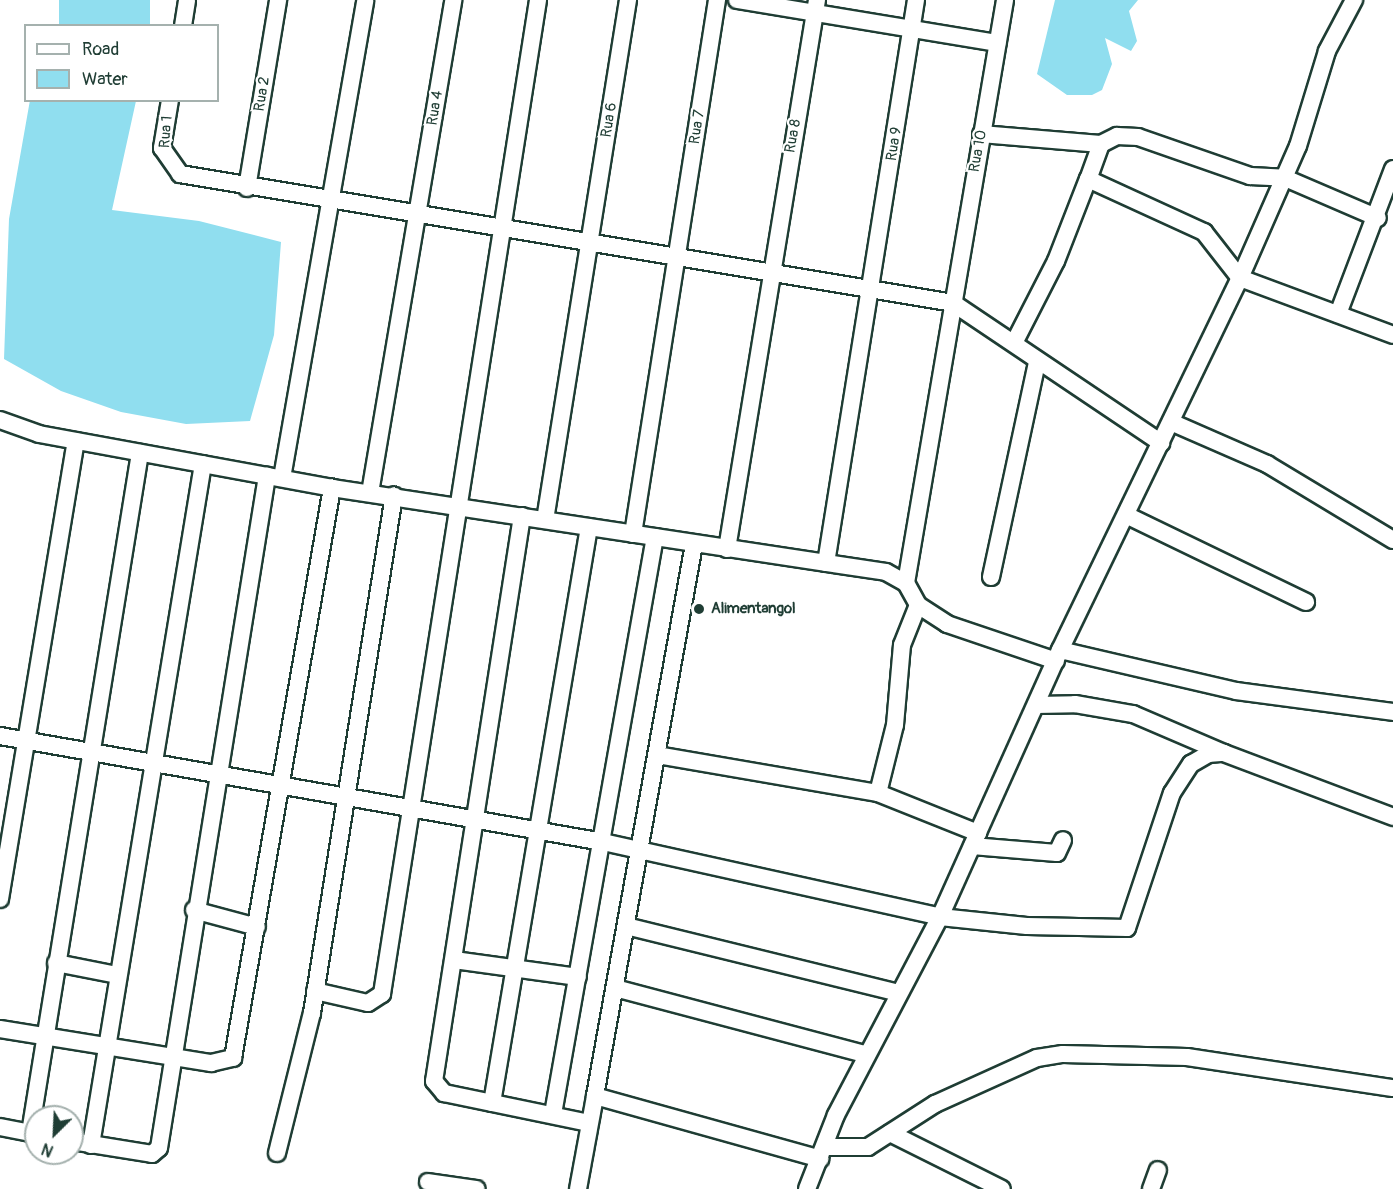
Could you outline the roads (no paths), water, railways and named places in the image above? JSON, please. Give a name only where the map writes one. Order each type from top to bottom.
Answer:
[{"type":"street","points":[[183,24],[187,0]]},
{"type":"street","name":"Rua 2","points":[[247,188],[278,0]]},
{"type":"street","points":[[84,1144],[156,1152],[216,777],[332,201],[365,0]]},
{"type":"street","name":"Rua 4","points":[[370,493],[453,0]]},
{"type":"street","points":[[315,991],[368,1003],[382,994],[413,811],[501,228],[538,0]]},
{"type":"street","name":"Rua 6","points":[[545,520],[628,0]]},
{"type":"street","name":"Rua 7","points":[[633,534],[717,0]]},
{"type":"street","points":[[737,0],[815,8],[911,31],[997,43]]},
{"type":"street","name":"Rua 9","points":[[826,563],[916,0]]},
{"type":"street","name":"Rua 10","points":[[906,583],[1005,0]]},
{"type":"street","points":[[807,1189],[866,1054],[940,917],[1058,655],[1239,278],[1285,178],[1327,51],[1354,0]]},
{"type":"street","name":"Rua 8","points":[[727,549],[770,272],[815,8]]},
{"type":"street","name":"Rua 1","points":[[170,102],[162,148],[167,163],[180,174],[247,188]]},
{"type":"street","points":[[981,134],[1101,144],[1117,136],[1138,137],[1250,176],[1285,178],[1378,218]]},
{"type":"street","points":[[1014,343],[1056,261],[1101,144]]},
{"type":"street","points":[[1338,314],[1378,218],[1393,168]]},
{"type":"street","points":[[1088,178],[1204,232],[1239,278],[1393,335]]},
{"type":"street","points":[[247,188],[676,254],[953,303],[1014,343],[1037,362],[1161,443]]},
{"type":"street","points":[[991,577],[1037,362]]},
{"type":"street","points":[[0,420],[76,441],[332,488],[394,495],[727,549],[886,572],[906,583],[918,605],[965,632],[1058,655],[1236,692],[1393,712]]},
{"type":"street","points":[[1171,422],[1267,464],[1393,540]]},
{"type":"street","points":[[0,898],[76,441]]},
{"type":"street","points":[[36,1105],[43,1036],[140,453]]},
{"type":"street","points":[[91,1145],[117,975],[203,464]]},
{"type":"street","points":[[0,1029],[211,1063],[233,1058],[332,488]]},
{"type":"street","points":[[277,1153],[315,991],[394,495]]},
{"type":"street","points":[[1126,515],[1306,602]]},
{"type":"street","points":[[522,516],[434,1081],[444,1093],[589,1123]]},
{"type":"street","points":[[492,1103],[589,527]]},
{"type":"street","points":[[553,1114],[603,842],[655,537]]},
{"type":"street","points":[[578,1189],[694,543]]},
{"type":"street","points":[[878,793],[895,726],[897,666],[918,605]]},
{"type":"street","points":[[1036,705],[1075,704],[1133,714],[1224,753],[1393,817]]},
{"type":"street","points":[[0,736],[216,777],[603,842],[940,917],[1127,928],[1172,793],[1191,764],[1224,753]]},
{"type":"street","points":[[657,755],[878,793],[975,840],[1058,853],[1063,840]]},
{"type":"street","points":[[194,910],[257,927]]},
{"type":"street","points":[[626,926],[899,993]]},
{"type":"street","points":[[454,960],[578,977]]},
{"type":"street","points":[[56,963],[117,975]]},
{"type":"street","points":[[615,988],[866,1054]]},
{"type":"street","points":[[595,1096],[822,1153],[868,1147],[935,1104],[1016,1066],[1063,1054],[1187,1057],[1393,1088]]},
{"type":"street","points":[[0,1127],[24,1131]]},
{"type":"street","points":[[890,1133],[981,1185],[1002,1189]]},
{"type":"street","points":[[1151,1189],[1158,1170]]},
{"type":"street","points":[[428,1182],[476,1189]]},
{"type":"water","points":[[59,0],[150,0],[150,24],[59,24]]},
{"type":"water","points":[[1055,0],[1138,0],[1129,11],[1137,41],[1131,51],[1105,38],[1112,64],[1102,90],[1092,95],[1067,95],[1037,74]]},
{"type":"water","points":[[30,102],[136,102],[112,210],[199,221],[281,242],[274,335],[250,421],[186,424],[121,412],[61,391],[4,359],[9,219]]},
{"type":"place","name":"Alimentangol","points":[[699,609]]}]
